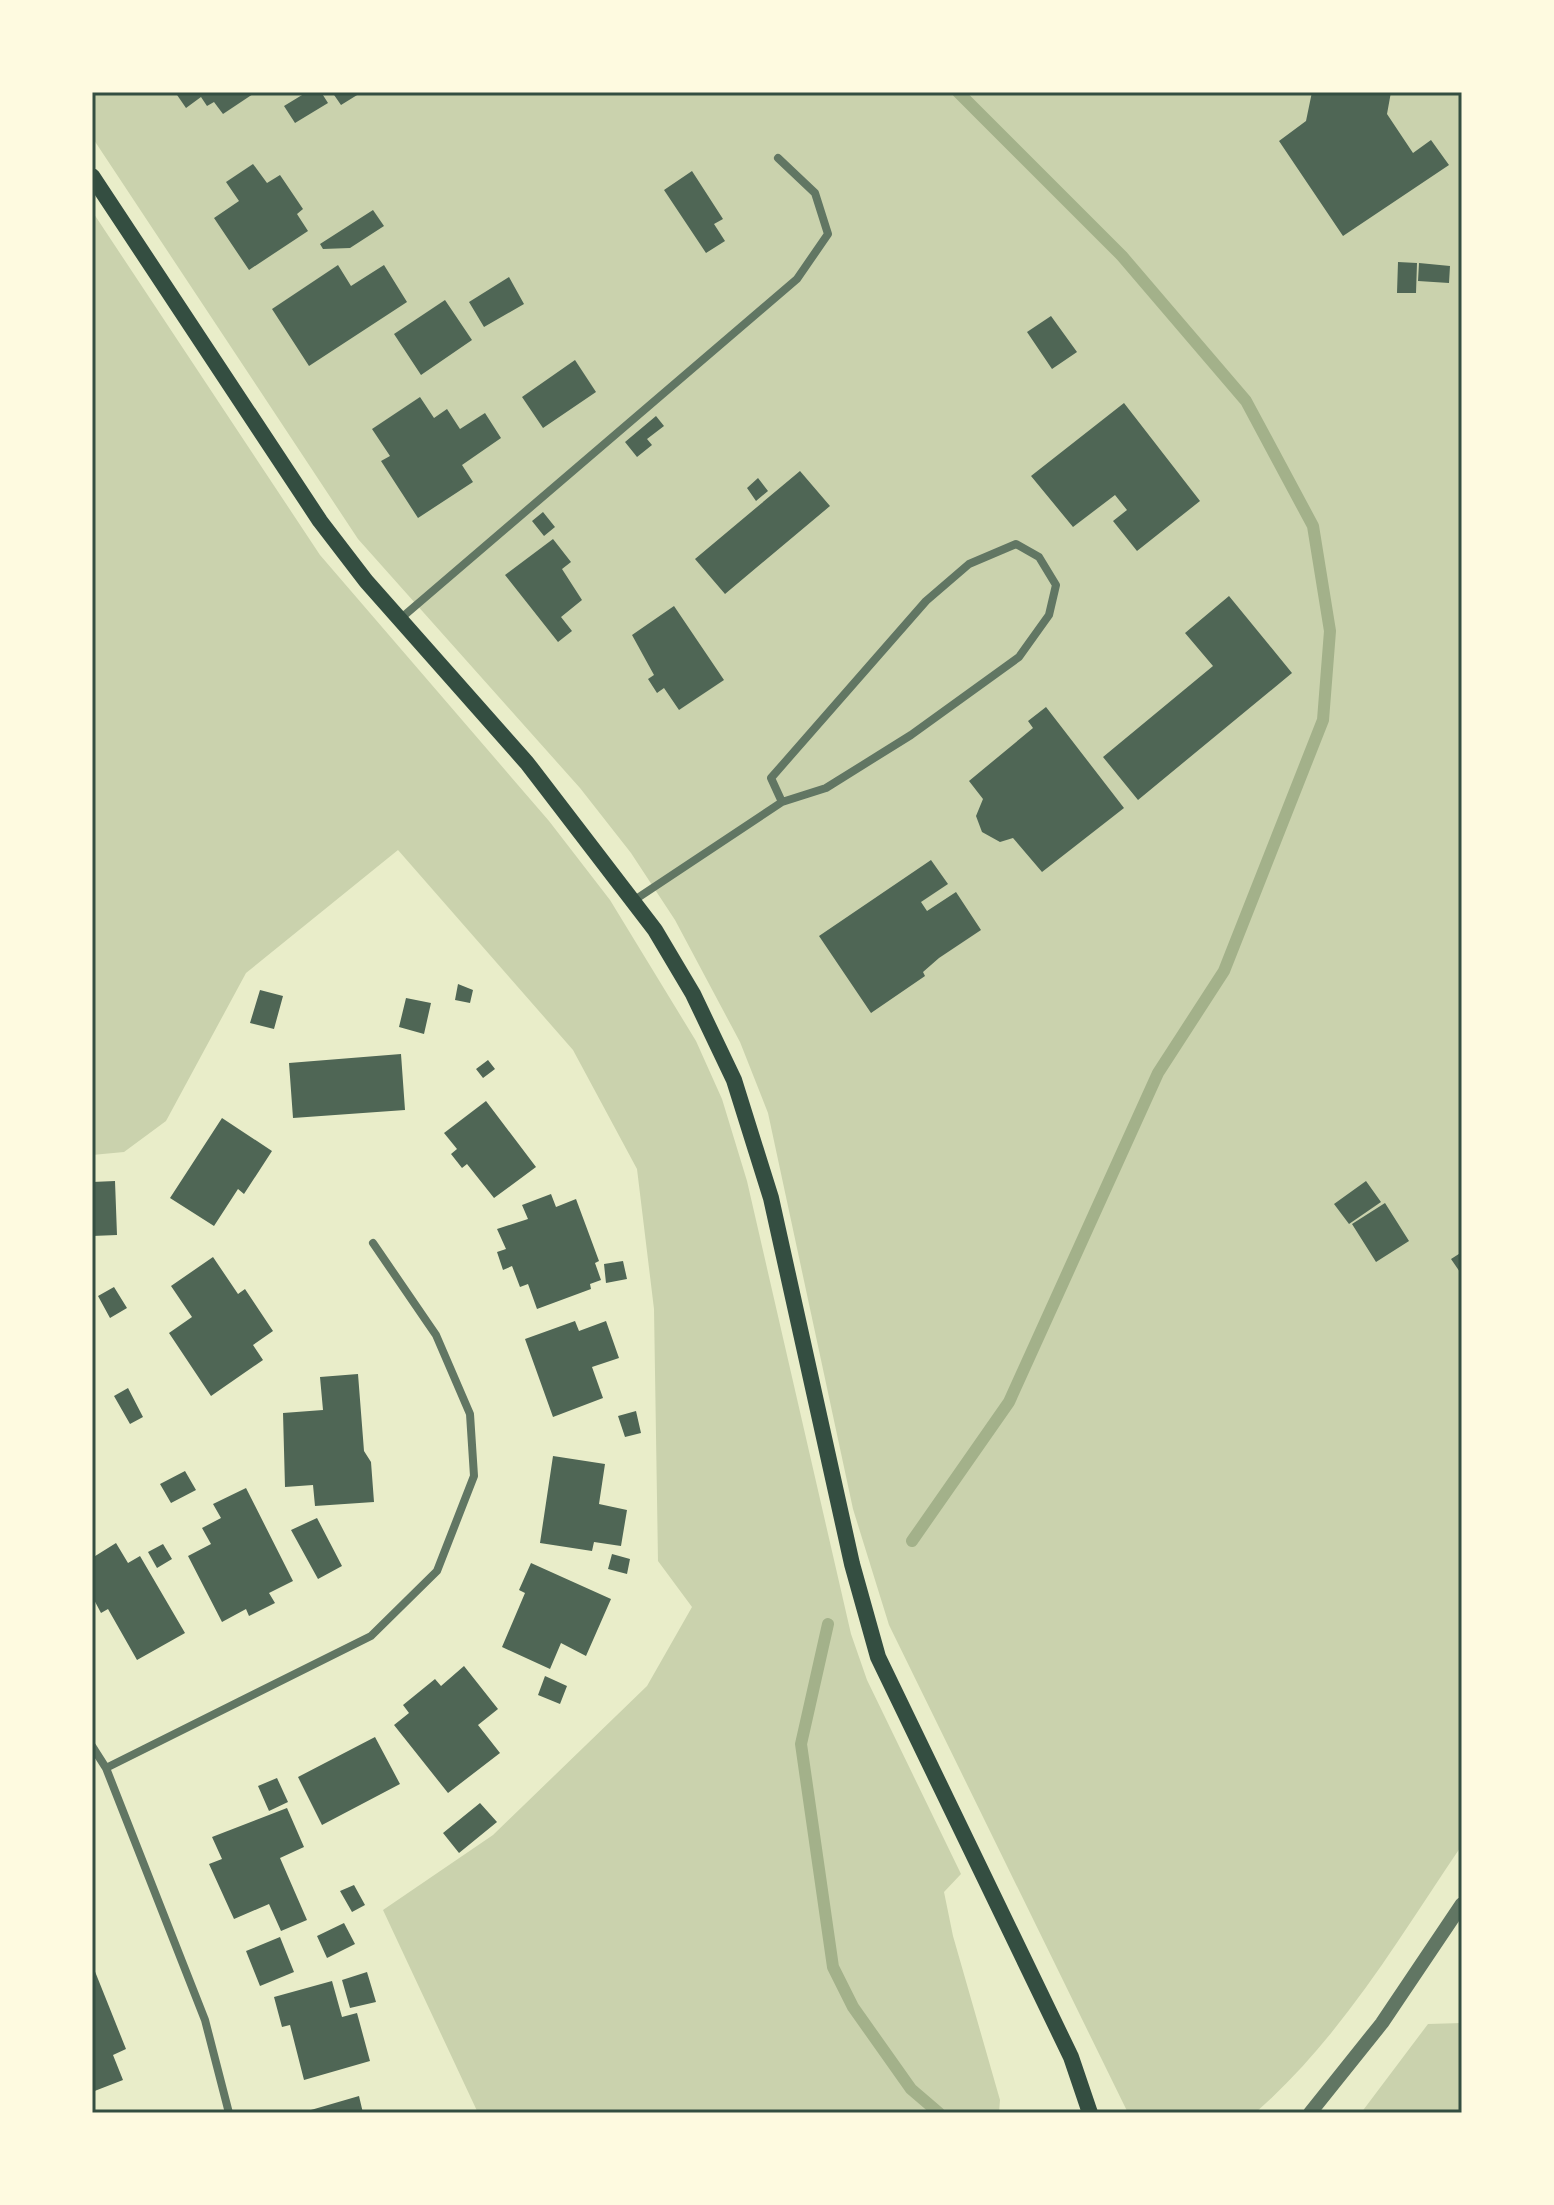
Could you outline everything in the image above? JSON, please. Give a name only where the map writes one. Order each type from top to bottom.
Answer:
[{"type":"main road","points":[[92,176],[320,521],[400,620],[527,763],[633,901],[693,994],[739,1095],[771,1198],[852,1564],[878,1657],[1071,2057],[1090,2113]]},
{"type":"street","points":[[400,620],[797,279],[828,234],[815,193],[778,158]]},
{"type":"street","points":[[633,901],[782,802],[826,788],[911,735],[1019,657],[1049,615],[1056,585],[1039,557],[1016,544],[969,564],[926,601],[771,778],[782,802]]},
{"type":"street","points":[[106,1768],[371,1636],[437,1571],[474,1476],[470,1414],[436,1335],[373,1243]]},
{"type":"street","points":[[92,1746],[106,1768],[205,2020],[229,2113]]},
{"type":"street","points":[[1310,2113],[1382,2023],[1462,1904]]},
{"type":"green space","points":[[92,92],[1462,92],[1462,1845],[1342,2020],[1286,2084],[1255,2113],[1128,2113],[889,1625],[853,1509],[768,1113],[740,1042],[675,920],[631,853],[580,788],[358,539],[92,137]]},
{"type":"green space","points":[[92,211],[320,555],[549,821],[610,900],[696,1041],[722,1099],[747,1181],[851,1634],[867,1680],[961,1874],[944,1892],[953,1936],[1000,2100],[999,2113],[478,2113],[383,1910],[493,1835],[647,1686],[692,1607],[658,1561],[654,1309],[637,1169],[573,1050],[398,850],[246,973],[166,1121],[124,1152],[92,1155]]},
{"type":"green space","points":[[1462,2023],[1462,2113],[1361,2113],[1428,2024]]},
{"type":"building","points":[[175,92],[253,94],[223,114],[214,102],[207,106],[201,97],[186,108]]},
{"type":"building","points":[[307,92],[321,92],[328,103],[295,123],[284,106]]},
{"type":"building","points":[[332,92],[362,92],[341,105]]},
{"type":"building","points":[[1312,92],[1391,92],[1387,114],[1413,153],[1431,140],[1449,165],[1343,236],[1279,141],[1306,121]]},
{"type":"building","points":[[253,164],[267,183],[280,175],[303,209],[297,214],[308,231],[249,270],[214,218],[239,201],[226,182]]},
{"type":"building","points":[[692,171],[723,219],[714,224],[725,241],[706,253],[664,190]]},
{"type":"building","points":[[373,210],[384,226],[350,248],[323,249],[320,244]]},
{"type":"building","points":[[1398,262],[1417,263],[1416,293],[1397,293]]},
{"type":"building","points":[[1419,263],[1450,266],[1449,283],[1418,281]]},
{"type":"building","points":[[338,265],[351,286],[384,265],[407,302],[309,366],[272,309]]},
{"type":"building","points":[[509,277],[524,304],[484,327],[469,302]]},
{"type":"building","points":[[445,300],[472,340],[421,375],[394,334]]},
{"type":"building","points":[[1051,316],[1077,352],[1052,369],[1027,332]]},
{"type":"building","points":[[575,360],[596,392],[543,428],[522,397]]},
{"type":"building","points":[[420,397],[434,418],[447,409],[460,429],[485,413],[501,438],[462,465],[473,482],[418,518],[381,461],[390,456],[372,429]]},
{"type":"building","points":[[1124,403],[1200,501],[1137,551],[1113,521],[1127,510],[1115,495],[1073,527],[1031,476]]},
{"type":"building","points":[[656,416],[664,426],[647,439],[652,445],[637,457],[625,442]]},
{"type":"building","points":[[800,471],[830,506],[725,594],[695,559]]},
{"type":"building","points":[[758,478],[768,491],[756,501],[747,488]]},
{"type":"building","points":[[543,512],[555,527],[544,536],[532,521]]},
{"type":"building","points":[[553,539],[571,562],[562,569],[582,600],[561,617],[572,631],[558,642],[505,575]]},
{"type":"building","points":[[1229,596],[1292,673],[1138,800],[1103,757],[1213,666],[1185,633]]},
{"type":"building","points":[[674,606],[724,680],[679,710],[664,688],[657,693],[648,679],[654,675],[632,635]]},
{"type":"building","points":[[1046,707],[1124,808],[1042,872],[1013,838],[1000,842],[982,832],[976,816],[983,799],[969,781],[1033,728],[1028,721]]},
{"type":"building","points":[[931,860],[948,884],[921,902],[927,911],[956,892],[981,930],[939,958],[923,972],[925,976],[871,1013],[819,936]]},
{"type":"building","points":[[458,984],[473,990],[470,1003],[455,1000]]},
{"type":"building","points":[[260,990],[283,996],[274,1029],[250,1023]]},
{"type":"building","points":[[406,998],[431,1003],[424,1034],[399,1027]]},
{"type":"building","points":[[401,1054],[405,1110],[293,1118],[289,1063]]},
{"type":"building","points":[[488,1060],[495,1069],[483,1078],[476,1069]]},
{"type":"building","points":[[486,1101],[536,1167],[494,1198],[467,1164],[462,1168],[451,1154],[457,1149],[444,1133]]},
{"type":"building","points":[[222,1118],[272,1151],[244,1194],[238,1189],[214,1226],[170,1198]]},
{"type":"building","points":[[115,1181],[117,1235],[92,1236],[92,1182]]},
{"type":"building","points":[[1366,1181],[1381,1202],[1349,1224],[1334,1204]]},
{"type":"building","points":[[551,1194],[556,1207],[576,1199],[599,1261],[595,1263],[601,1280],[590,1284],[591,1289],[537,1309],[528,1284],[520,1287],[512,1266],[503,1270],[497,1252],[506,1249],[497,1229],[528,1219],[522,1205]]},
{"type":"building","points":[[1385,1203],[1409,1241],[1376,1262],[1352,1224]]},
{"type":"building","points":[[1462,1252],[1462,1275],[1451,1259]]},
{"type":"building","points":[[213,1257],[238,1294],[245,1289],[273,1331],[253,1345],[263,1360],[211,1396],[169,1333],[192,1317],[171,1286]]},
{"type":"building","points":[[623,1261],[627,1279],[606,1283],[604,1264]]},
{"type":"building","points":[[114,1287],[127,1308],[110,1318],[98,1296]]},
{"type":"building","points":[[575,1321],[579,1331],[606,1321],[619,1358],[592,1367],[603,1398],[553,1417],[525,1339]]},
{"type":"building","points":[[358,1374],[364,1451],[371,1462],[374,1502],[315,1506],[313,1485],[285,1487],[283,1413],[323,1410],[320,1377]]},
{"type":"building","points":[[128,1388],[143,1417],[130,1424],[114,1396]]},
{"type":"building","points":[[636,1411],[641,1433],[625,1437],[618,1416]]},
{"type":"building","points":[[553,1456],[605,1464],[599,1504],[627,1510],[621,1546],[594,1542],[592,1551],[540,1543]]},
{"type":"building","points":[[185,1471],[196,1490],[171,1503],[160,1484]]},
{"type":"building","points":[[246,1488],[293,1581],[269,1593],[275,1603],[249,1616],[246,1609],[222,1622],[188,1556],[211,1544],[202,1528],[221,1518],[213,1504]]},
{"type":"building","points":[[317,1518],[342,1566],[318,1579],[291,1530]]},
{"type":"building","points":[[116,1543],[128,1563],[140,1556],[185,1633],[137,1660],[108,1609],[101,1613],[92,1596],[92,1558]]},
{"type":"building","points":[[163,1544],[172,1559],[157,1568],[148,1552]]},
{"type":"building","points":[[612,1554],[630,1559],[627,1574],[608,1569]]},
{"type":"building","points":[[531,1563],[611,1599],[586,1656],[561,1643],[550,1669],[502,1647],[525,1593],[519,1590]]},
{"type":"building","points":[[464,1666],[498,1709],[478,1725],[500,1753],[448,1793],[394,1725],[409,1713],[403,1705],[435,1679],[441,1686]]},
{"type":"building","points":[[545,1676],[567,1686],[560,1704],[538,1695]]},
{"type":"building","points":[[375,1737],[400,1784],[322,1825],[298,1777]]},
{"type":"building","points":[[277,1778],[288,1802],[269,1811],[258,1786]]},
{"type":"building","points":[[480,1803],[497,1822],[459,1853],[443,1833]]},
{"type":"building","points":[[287,1808],[304,1847],[280,1858],[307,1920],[281,1931],[269,1904],[234,1919],[209,1864],[222,1859],[212,1837]]},
{"type":"building","points":[[354,1885],[365,1905],[352,1912],[340,1891]]},
{"type":"building","points":[[344,1923],[355,1944],[327,1958],[317,1936]]},
{"type":"building","points":[[280,1937],[294,1972],[260,1986],[246,1951]]},
{"type":"building","points":[[92,1964],[126,2049],[113,2055],[123,2080],[92,2092]]},
{"type":"building","points":[[367,1972],[376,2002],[350,2008],[342,1980]]},
{"type":"building","points":[[332,1981],[342,2017],[357,2013],[370,2061],[304,2080],[290,2025],[282,2027],[274,1997]]},
{"type":"building","points":[[359,2096],[363,2113],[304,2113],[304,2112]]},
{"type":"waterway","points":[[912,1541],[1009,1402],[1158,1073],[1224,971],[1323,720],[1330,631],[1313,526],[1246,401],[1122,256],[958,92]]},
{"type":"waterway","points":[[828,1624],[801,1744],[833,1967],[853,2007],[911,2089],[939,2113]]}]
